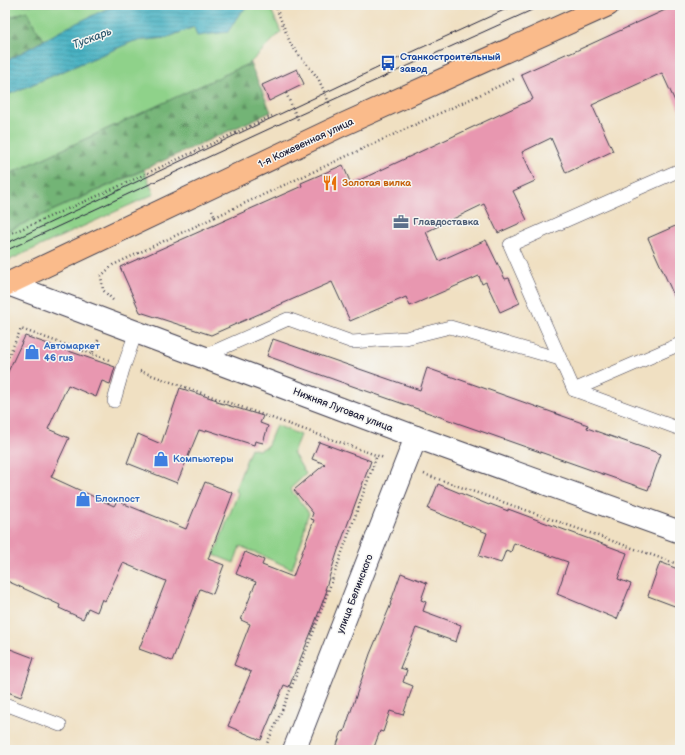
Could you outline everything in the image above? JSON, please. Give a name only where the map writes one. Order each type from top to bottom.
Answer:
[{"type":"main road","name":"1-я Кожевенная улица","points":[[6,284],[340,126],[608,5]]},
{"type":"street","name":"Нижняя Луговая улица","points":[[6,284],[416,437],[680,532]]},
{"type":"street","name":"улица Белинского","points":[[294,750],[416,437]]},
{"type":"lane","points":[[680,170],[510,245],[574,390],[680,429]]},
{"type":"lane","points":[[202,357],[288,319],[352,342],[406,338],[450,327],[560,359]]},
{"type":"lane","points":[[114,401],[124,365],[136,332]]},
{"type":"lane","points":[[574,390],[680,344]]},
{"type":"lane","points":[[5,704],[60,725]]},
{"type":"path","points":[[275,5],[291,45],[318,78],[340,126]]},
{"type":"path","points":[[111,306],[113,300],[103,290],[101,276],[112,265],[514,79]]},
{"type":"path","points":[[286,93],[299,123],[292,126]]},
{"type":"path","points":[[5,236],[102,194],[272,116]]},
{"type":"path","points":[[202,191],[215,217]]},
{"type":"path","points":[[5,364],[21,329],[377,455],[680,565]]},
{"type":"path","points":[[92,354],[100,334]]},
{"type":"path","points":[[264,750],[283,708],[315,628],[377,455]]},
{"type":"green space","points":[[5,5],[128,5],[106,9],[44,40],[27,11],[5,19]]},
{"type":"green space","points":[[250,5],[269,5],[281,32],[250,63],[5,176],[5,96],[134,41],[166,38],[194,27],[227,32],[240,13]]},
{"type":"green space","points":[[27,11],[44,40],[5,62],[5,19]]},
{"type":"green space","points":[[250,63],[271,112],[5,232],[5,176]]},
{"type":"green space","points":[[144,170],[154,194],[5,262],[5,232]]},
{"type":"green space","points":[[276,425],[300,435],[293,453],[306,474],[290,489],[309,513],[306,520],[303,537],[292,569],[240,546],[234,563],[214,555],[238,493],[235,490],[251,448],[258,450],[267,447]]},
{"type":"water","name":"Тускарь","points":[[128,5],[250,5],[240,13],[228,32],[197,36],[194,27],[166,38],[134,41],[5,96],[5,62],[64,29],[106,9]]},
{"type":"building","points":[[676,5],[680,5],[680,112],[662,73],[592,105],[613,151],[566,173],[551,138],[522,152],[535,181],[513,191],[527,220],[498,233],[484,204],[426,232],[439,261],[486,240],[505,279],[509,278],[520,303],[500,312],[486,282],[482,284],[479,276],[410,306],[406,297],[350,321],[332,282],[211,335],[140,312],[120,267],[302,186],[301,183],[343,165],[351,184],[533,99],[521,74],[568,53],[569,54]]},
{"type":"building","points":[[297,69],[304,84],[269,101],[262,85]]},
{"type":"building","points":[[680,224],[680,309],[648,238]]},
{"type":"building","points":[[25,336],[115,367],[110,384],[102,381],[96,397],[68,385],[48,429],[69,438],[51,477],[114,506],[117,501],[186,529],[205,482],[233,493],[208,559],[224,565],[213,594],[200,589],[172,661],[139,649],[166,581],[123,563],[105,601],[102,599],[97,612],[88,608],[83,619],[59,608],[60,605],[5,580],[5,378]]},
{"type":"building","points":[[273,339],[420,390],[427,368],[588,425],[587,428],[661,454],[648,490],[267,356]]},
{"type":"building","points":[[180,388],[217,400],[217,402],[263,416],[260,423],[268,426],[263,443],[255,441],[254,445],[207,430],[206,432],[199,430],[177,483],[127,463],[138,434],[161,444]]},
{"type":"building","points":[[319,442],[371,461],[338,550],[325,590],[327,590],[314,625],[289,687],[284,685],[261,740],[228,726],[251,672],[234,665],[250,624],[241,620],[256,582],[236,574],[245,552],[264,560],[262,565],[293,577],[314,520],[311,519],[313,513],[294,490],[325,464],[312,459]]},
{"type":"building","points":[[438,484],[489,505],[490,504],[508,511],[508,509],[627,553],[618,579],[631,584],[617,619],[557,594],[568,562],[514,543],[511,552],[506,550],[501,563],[479,556],[487,533],[428,509]]},
{"type":"building","points":[[660,562],[680,570],[680,608],[648,596]]},
{"type":"building","points":[[401,573],[427,583],[421,600],[426,602],[423,611],[461,625],[456,642],[416,628],[400,668],[407,670],[403,682],[413,686],[403,715],[390,711],[383,732],[380,731],[373,750],[335,750],[342,731],[344,732],[370,654],[391,604]]},
{"type":"building","points":[[5,647],[34,658],[21,697],[5,691]]},
{"type":"tram line","points":[[5,244],[388,63],[515,5]]},
{"type":"tram line","points":[[5,251],[297,116],[543,5]]},
{"type":"place","name":"Станкостроительный завод","points":[[388,63]]},
{"type":"place","name":"Золотая вилка","points":[[330,183]]},
{"type":"place","name":"Главдоставка","points":[[401,222]]},
{"type":"place","name":"Автомаркет 46 rus","points":[[32,352]]},
{"type":"place","name":"Компьютеры","points":[[161,459]]},
{"type":"place","name":"Блокпост","points":[[83,499]]}]
